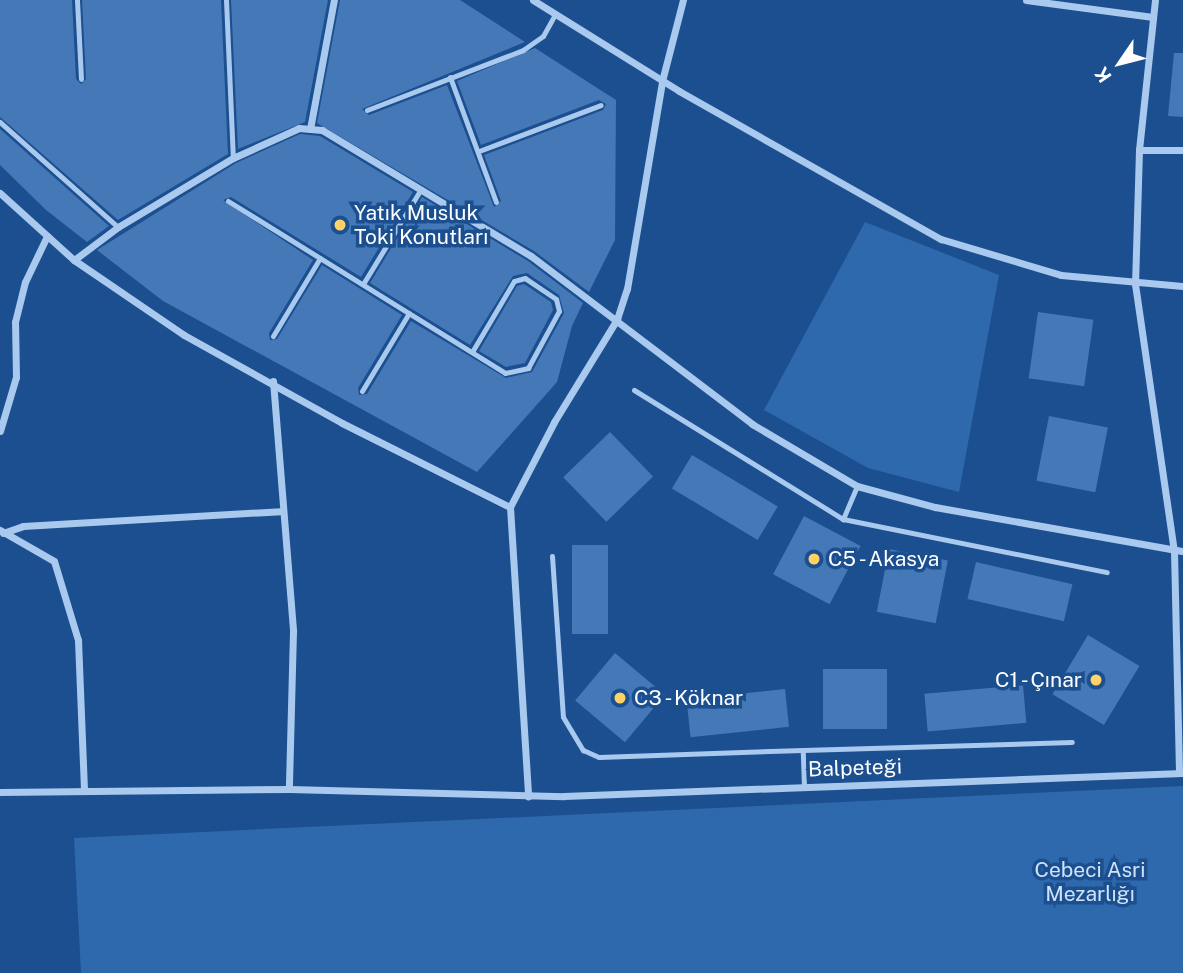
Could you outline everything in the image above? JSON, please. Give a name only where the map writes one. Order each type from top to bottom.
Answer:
[{"type":"street","points":[[310,129],[334,0]]},
{"type":"street","points":[[533,0],[662,80],[942,239],[1061,275],[1135,284],[1183,286]]},
{"type":"street","points":[[528,796],[510,507],[559,412],[617,319],[627,289],[662,80],[683,0]]},
{"type":"street","points":[[1026,0],[1153,17]]},
{"type":"street","points":[[1155,0],[1139,150],[1135,284],[1174,551],[1181,773]]},
{"type":"street","points":[[74,260],[118,227],[233,158],[299,128],[322,130],[531,256],[752,424],[857,486],[935,507],[1183,551]]},
{"type":"street","points":[[1139,150],[1183,150]]},
{"type":"street","points":[[0,193],[74,260],[184,335],[273,381],[342,423],[510,507]]},
{"type":"street","points":[[0,431],[16,377],[15,322],[25,282],[47,236]]},
{"type":"street","points":[[273,381],[281,511],[293,631],[289,789]]},
{"type":"street","points":[[2,532],[23,526],[281,511]]},
{"type":"street","points":[[2,532],[54,561],[78,640],[84,790]]},
{"type":"street","name":"Balpeteği","points":[[0,792],[289,789],[528,796],[1181,773]]},
{"type":"lane","points":[[77,0],[81,79]]},
{"type":"lane","points":[[226,0],[229,138],[233,158]]},
{"type":"lane","points":[[367,110],[523,50],[542,36],[555,14]]},
{"type":"lane","points":[[450,77],[496,202]]},
{"type":"lane","points":[[478,150],[601,105]]},
{"type":"lane","points":[[0,122],[118,227]]},
{"type":"lane","points":[[363,284],[421,189]]},
{"type":"lane","points":[[228,201],[505,373],[528,368],[559,311],[556,299],[525,278],[514,281],[472,352]]},
{"type":"lane","points":[[273,336],[320,258]]},
{"type":"lane","points":[[362,391],[409,313]]},
{"type":"lane","points":[[635,390],[843,519],[1107,572]]},
{"type":"lane","points":[[843,519],[857,486]]},
{"type":"lane","points":[[552,556],[563,717],[583,750],[599,757],[1072,743]]},
{"type":"lane","points":[[803,750],[804,787]]},
{"type":"green space","points":[[865,222],[999,275],[959,492],[868,468],[764,410]]},
{"type":"green space","name":"Cebeci Asri Mezarlığı","points":[[1183,786],[1183,973],[81,973],[74,838]]},
{"type":"building","points":[[0,0],[72,0],[76,79],[81,84],[86,79],[82,0],[221,0],[228,154],[118,220],[0,117]]},
{"type":"building","points":[[231,0],[328,0],[305,122],[238,149]]},
{"type":"building","points":[[340,0],[460,0],[525,42],[362,109],[369,115],[447,85],[494,207],[501,201],[484,155],[603,110],[606,104],[599,100],[481,145],[457,81],[535,48],[616,100],[615,240],[589,292],[534,251],[317,123]]},
{"type":"building","points":[[1174,53],[1183,53],[1183,117],[1168,116]]},
{"type":"building","points":[[0,129],[109,226],[87,242],[46,210],[0,165]]},
{"type":"building","points":[[300,134],[320,136],[413,192],[361,277],[231,197],[223,200],[313,260],[269,333],[270,340],[277,339],[322,265],[402,315],[358,388],[359,395],[367,394],[411,321],[506,378],[532,372],[564,313],[559,295],[527,273],[513,276],[470,345],[370,283],[422,197],[528,261],[583,303],[572,326],[557,382],[477,472],[163,301],[97,250],[236,163]]},
{"type":"building","points":[[524,284],[551,302],[553,310],[525,363],[506,367],[479,351],[517,286]]},
{"type":"building","points":[[1038,312],[1093,320],[1084,386],[1029,378]]},
{"type":"building","points":[[1049,416],[1108,427],[1095,492],[1036,481]]},
{"type":"building","points":[[610,432],[653,477],[606,522],[563,477]]},
{"type":"building","points":[[692,455],[778,507],[758,540],[672,488]]},
{"type":"building","name":"C5 - Akasya","points":[[804,516],[861,546],[830,604],[773,574]]},
{"type":"building","points":[[572,545],[608,545],[608,634],[572,634]]},
{"type":"building","points":[[889,549],[948,560],[936,623],[877,612]]},
{"type":"building","points":[[976,562],[1072,584],[1064,621],[967,599]]},
{"type":"building","name":"C1 - Çınar","points":[[1088,635],[1139,666],[1104,725],[1052,694]]},
{"type":"building","name":"C3 - Köknar","points":[[615,653],[665,695],[625,742],[575,700]]},
{"type":"building","points":[[823,669],[887,669],[887,729],[823,729]]},
{"type":"building","points":[[1023,685],[1026,723],[928,731],[924,694]]},
{"type":"building","points":[[785,689],[789,727],[691,737],[687,699]]},
{"type":"place","name":"Yatık Musluk Toki Konutları","points":[[340,225]]},
{"type":"place","name":"C5 - Akasya","points":[[814,559]]},
{"type":"place","name":"C1 - Çınar","points":[[1096,680]]},
{"type":"place","name":"C3 - Köknar","points":[[620,698]]}]
